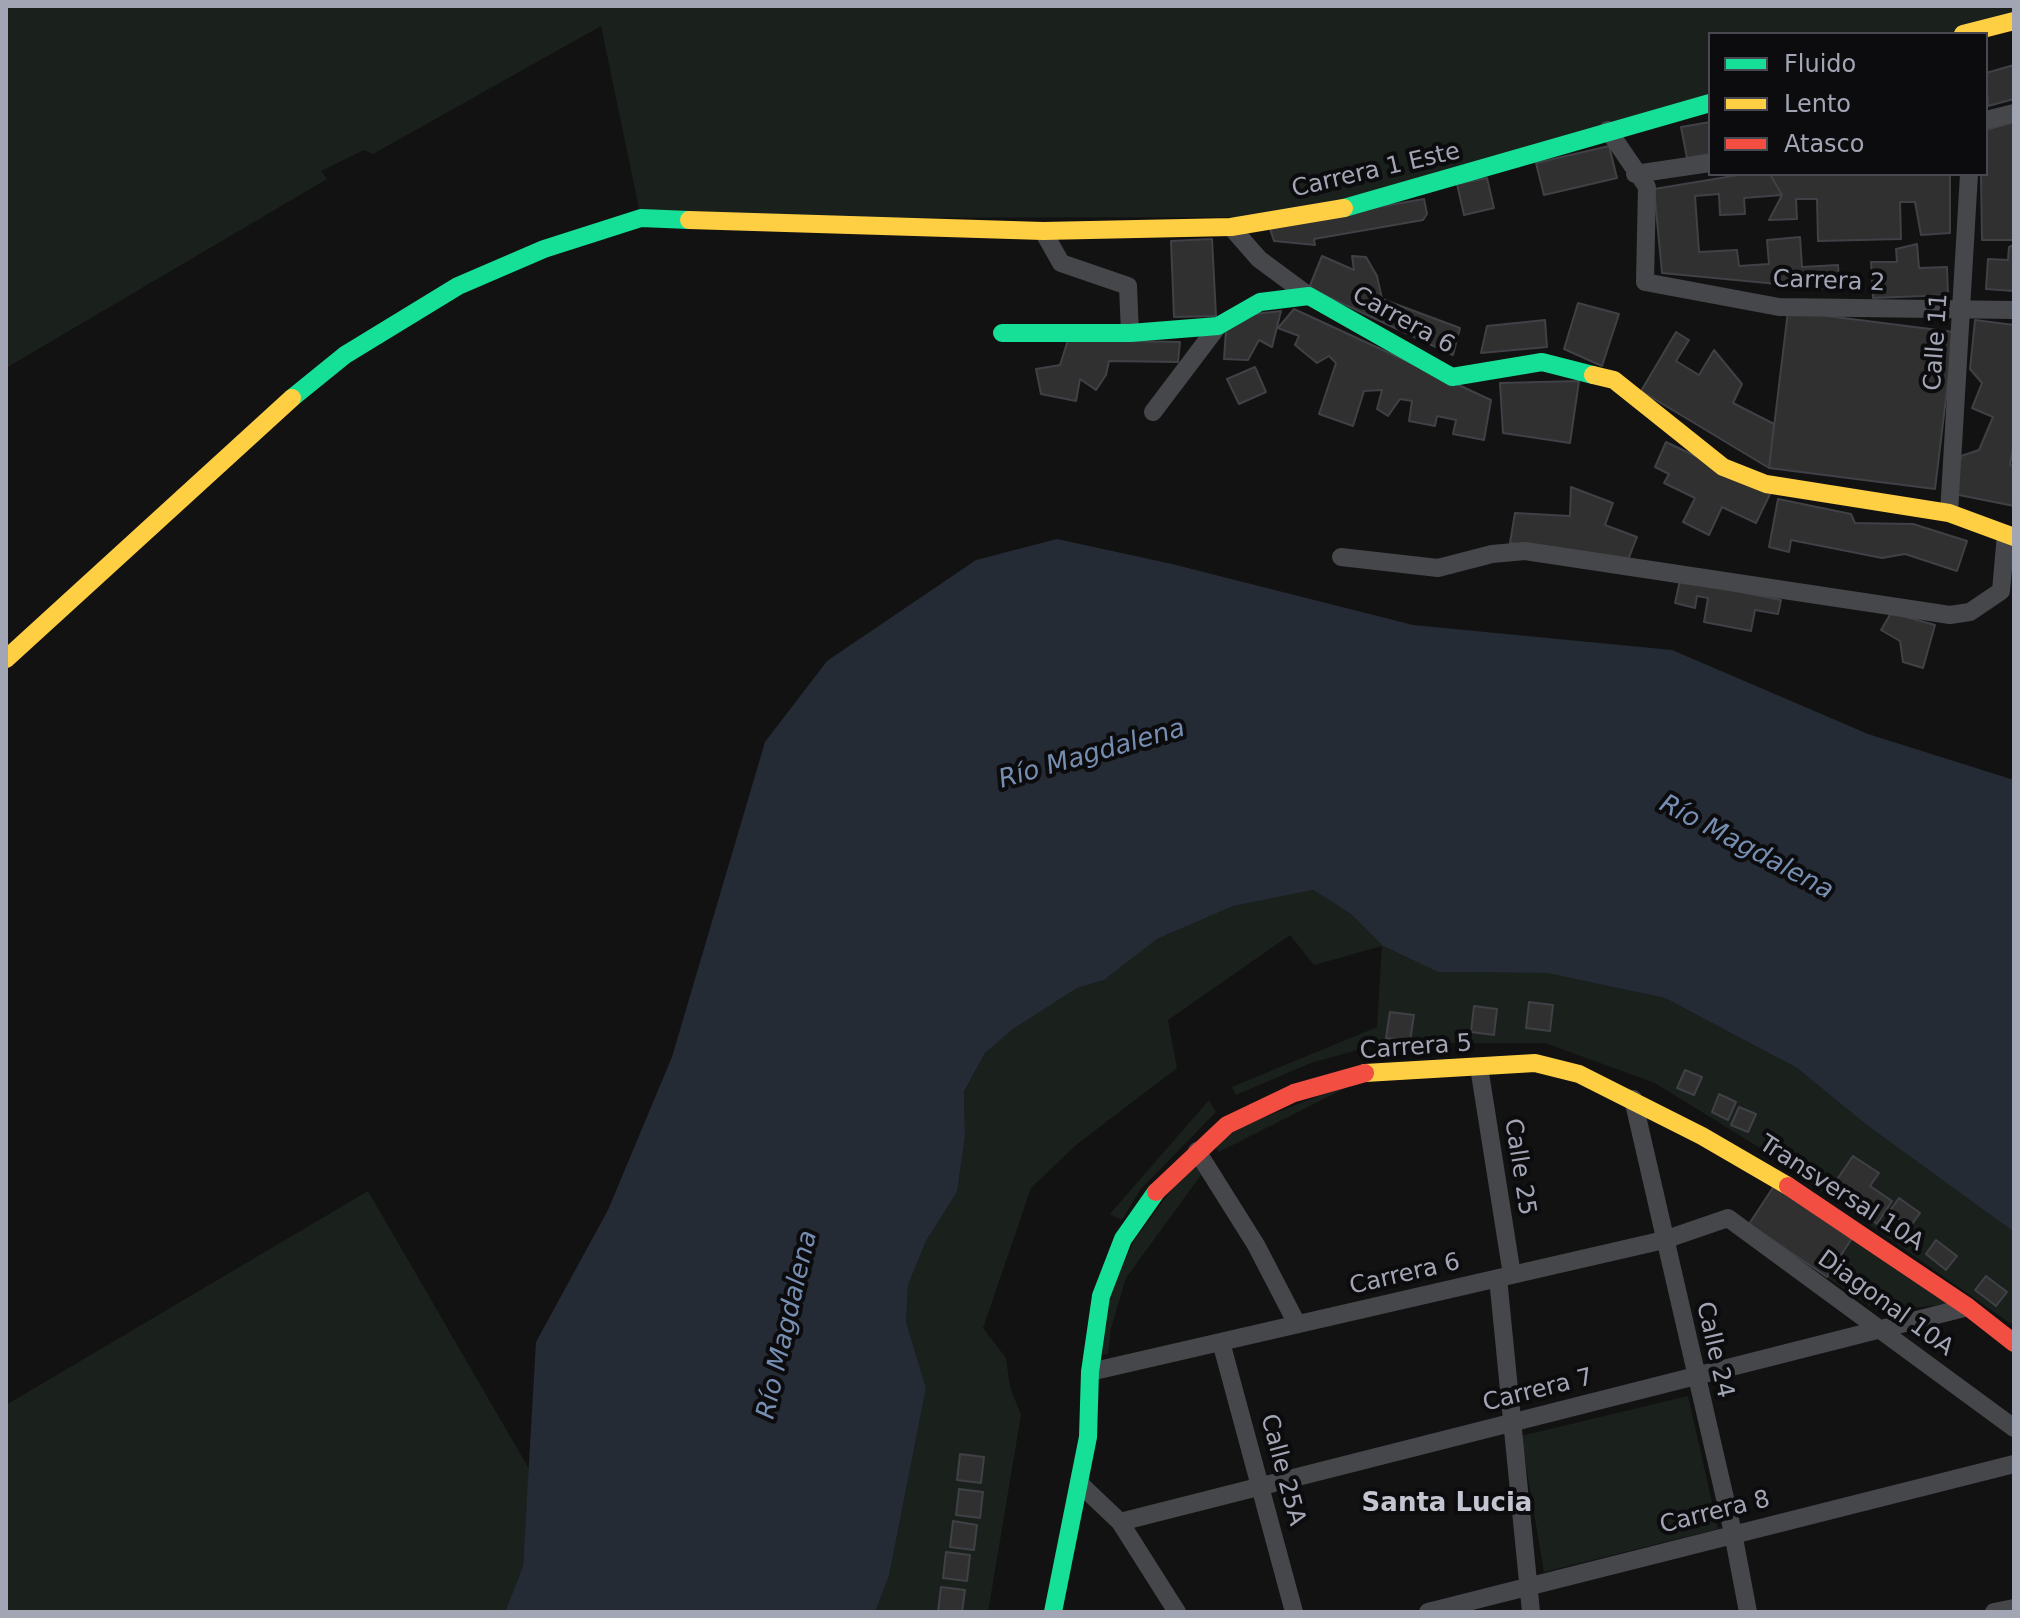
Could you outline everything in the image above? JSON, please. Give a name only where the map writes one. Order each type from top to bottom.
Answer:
[{"type":"street","points":[[1971,32],[2014,21]]},
{"type":"street","name":"Carrera 1 Este","points":[[6,659],[282,406],[345,355],[458,286],[544,249],[641,218],[1043,231],[1231,227],[1358,205],[1441,184],[1608,130],[1708,104]]},
{"type":"street","points":[[1988,120],[2014,113]]},
{"type":"street","points":[[1608,130],[1635,174],[1708,163]]},
{"type":"street","name":"Carrera 2","points":[[1635,174],[1647,187],[1645,282],[1779,307],[2014,310]]},
{"type":"street","name":"Calle 11","points":[[1949,513],[1964,308],[1969,176]]},
{"type":"street","points":[[1231,227],[1259,259],[1309,296]]},
{"type":"street","points":[[1043,231],[1061,263],[1128,286],[1130,333]]},
{"type":"street","points":[[1153,412],[1218,326],[1260,302],[1309,296]]},
{"type":"street","name":"Carrera 6","points":[[1309,296],[1452,377],[1542,362],[1614,380],[1723,467],[1766,484],[1949,513],[2010,536]]},
{"type":"street","points":[[1002,333],[1130,333],[1218,326]]},
{"type":"street","points":[[1341,557],[1438,568],[1492,554],[1525,551],[1950,615],[1970,612],[2001,591],[2010,536]]},
{"type":"street","name":"Carrera 5","points":[[1053,1612],[1088,1437],[1090,1372],[1101,1296],[1123,1239],[1158,1189],[1197,1151],[1227,1125],[1294,1093],[1371,1071],[1535,1063],[1579,1074],[1633,1099]]},
{"type":"street","name":"Calle 25","points":[[1479,1067],[1505,1277],[1511,1423],[1531,1612]]},
{"type":"street","name":"Calle 24","points":[[1633,1099],[1694,1376],[1733,1533],[1748,1612]]},
{"type":"street","name":"Transversal 10A","points":[[1633,1099],[1774,1177],[1968,1307],[2014,1343]]},
{"type":"street","points":[[1197,1151],[1256,1245],[1297,1324]]},
{"type":"street","name":"Carrera 6","points":[[1090,1372],[1664,1240],[1728,1218]]},
{"type":"street","name":"Diagonal 10A","points":[[1728,1218],[2014,1428]]},
{"type":"street","name":"Carrera 7","points":[[1120,1522],[1968,1307]]},
{"type":"street","name":"Calle 25A","points":[[1221,1342],[1294,1612]]},
{"type":"street","name":"Carrera 8","points":[[1428,1612],[2014,1464]]},
{"type":"street","points":[[1080,1484],[1120,1522],[1177,1612]]},
{"type":"street","points":[[1997,1612],[2014,1608]]},
{"type":"shaded area","points":[[6,6],[2014,6],[2014,21],[1971,32],[1708,32],[1708,104],[1290,217],[641,218],[601,26],[373,154],[364,150],[321,171],[327,179],[6,368]]},
{"type":"shaded area","points":[[1313,890],[1351,914],[1383,946],[1438,972],[1547,973],[1665,998],[1797,1068],[1868,1126],[2014,1232],[2014,1326],[1760,1148],[1655,1083],[1545,1043],[1382,1043],[1311,1063],[1236,1095],[1232,1087],[1377,1027],[1382,946],[1314,965],[1290,935],[1168,1020],[1177,1068],[1076,1145],[1031,1188],[983,1328],[1006,1358],[1010,1387],[1021,1415],[988,1612],[875,1612],[889,1576],[926,1388],[906,1322],[908,1285],[926,1241],[957,1192],[965,1137],[964,1093],[985,1053],[1013,1029],[1077,988],[1104,980],[1157,939],[1232,906]]},
{"type":"shaded area","points":[[1367,1077],[1219,1152],[1209,1139]]},
{"type":"shaded area","points":[[1209,1100],[1216,1112],[1140,1190],[1122,1220],[1110,1214]]},
{"type":"shaded area","points":[[1197,1155],[1206,1168],[1126,1278],[1111,1328],[1108,1354],[1097,1355],[1108,1297],[1134,1241]]},
{"type":"shaded area","points":[[368,1191],[529,1469],[523,1566],[505,1612],[6,1612],[6,1405]]},
{"type":"shaded area","points":[[1854,1235],[1955,1303],[1879,1312],[1827,1277]]},
{"type":"shaded area","points":[[1688,1396],[1718,1529],[1544,1572],[1521,1436]]},
{"type":"water","name":"Río Magdalena","points":[[1057,539],[1172,564],[1413,625],[1672,650],[1868,734],[2014,780],[2014,1232],[1868,1126],[1797,1068],[1665,998],[1547,973],[1438,972],[1383,946],[1351,914],[1313,890],[1233,906],[1157,939],[1104,980],[1077,988],[1013,1029],[985,1053],[964,1092],[965,1137],[957,1192],[926,1241],[908,1285],[906,1322],[926,1388],[889,1576],[875,1612],[505,1612],[523,1566],[536,1342],[608,1210],[672,1057],[765,742],[827,661],[976,560]]},
{"type":"building","points":[[2014,65],[2014,99],[1988,106],[1988,72]]},
{"type":"building","points":[[1708,122],[1708,154],[1687,158],[1681,127]]},
{"type":"building","points":[[2014,122],[2014,240],[1982,240],[1981,176],[1988,176],[1988,129]]},
{"type":"building","points":[[1609,146],[1617,178],[1544,195],[1536,163]]},
{"type":"building","points":[[1733,176],[1771,176],[1782,195],[1744,198],[1745,214],[1720,215],[1719,194],[1695,196],[1699,252],[1737,250],[1739,266],[1769,264],[1767,240],[1800,237],[1802,267],[1838,265],[1840,290],[1662,273],[1654,189]]},
{"type":"building","points":[[1771,176],[1950,176],[1950,233],[1921,235],[1915,202],[1900,202],[1901,239],[1818,241],[1817,199],[1796,199],[1797,219],[1769,220],[1782,195]]},
{"type":"building","points":[[1487,178],[1494,208],[1464,215],[1457,184]]},
{"type":"building","points":[[1424,199],[1427,214],[1423,220],[1314,239],[1315,245],[1274,241],[1269,226]]},
{"type":"building","points":[[1212,239],[1216,316],[1174,317],[1171,241]]},
{"type":"building","points":[[1917,244],[1919,268],[1947,267],[1948,295],[1873,298],[1871,262],[1897,262],[1896,249]]},
{"type":"building","points":[[2014,245],[2014,291],[1986,289],[1988,259],[2008,260],[2009,247]]},
{"type":"building","points":[[1322,256],[1354,270],[1352,256],[1366,257],[1377,276],[1382,299],[1460,328],[1453,355],[1309,288]]},
{"type":"building","points":[[1578,303],[1619,314],[1602,366],[1564,349]]},
{"type":"building","points":[[1294,309],[1491,400],[1484,440],[1453,434],[1456,420],[1437,416],[1435,426],[1409,421],[1412,401],[1400,399],[1388,416],[1377,409],[1382,390],[1364,391],[1353,426],[1319,414],[1336,363],[1329,356],[1317,363],[1295,345],[1299,336],[1278,328]]},
{"type":"building","points":[[1281,311],[1272,347],[1259,340],[1248,360],[1224,359],[1226,330],[1254,314]]},
{"type":"building","points":[[1788,311],[1954,332],[1935,489],[1769,468]]},
{"type":"building","points":[[1545,320],[1547,347],[1481,353],[1487,326]]},
{"type":"building","points":[[1975,320],[2014,325],[2014,443],[2010,465],[2014,466],[2014,506],[1954,494],[1961,456],[1979,450],[1993,417],[1972,408],[1982,383],[1970,369]]},
{"type":"building","points":[[1676,332],[1689,340],[1676,361],[1699,375],[1714,350],[1742,384],[1733,403],[1774,424],[1769,468],[1641,391]]},
{"type":"building","points":[[1068,340],[1180,342],[1178,362],[1109,361],[1106,375],[1096,390],[1080,379],[1076,401],[1041,394],[1036,369],[1060,365]]},
{"type":"building","points":[[1255,367],[1266,392],[1239,404],[1227,379]]},
{"type":"building","points":[[1579,381],[1570,443],[1503,433],[1500,383]]},
{"type":"building","points":[[1666,442],[1771,492],[1756,523],[1722,507],[1709,535],[1683,522],[1695,498],[1664,483],[1669,474],[1655,467]]},
{"type":"building","points":[[1571,487],[1613,503],[1605,525],[1637,537],[1628,560],[1510,543],[1515,513],[1570,516]]},
{"type":"building","points":[[1778,499],[1851,514],[1855,523],[1913,524],[1967,541],[1957,571],[1905,554],[1882,558],[1791,540],[1789,552],[1769,547]]},
{"type":"building","points":[[1680,580],[1781,600],[1778,614],[1755,610],[1751,631],[1704,622],[1708,598],[1697,596],[1695,608],[1675,603]]},
{"type":"building","points":[[1891,613],[1935,625],[1923,668],[1903,662],[1900,641],[1881,630]]},
{"type":"building","points":[[1529,1002],[1553,1005],[1550,1031],[1526,1028]]},
{"type":"building","points":[[1474,1006],[1497,1009],[1494,1035],[1471,1032]]},
{"type":"building","points":[[1390,1012],[1414,1015],[1410,1041],[1386,1038]]},
{"type":"building","points":[[1685,1070],[1702,1077],[1694,1095],[1677,1088]]},
{"type":"building","points":[[1719,1094],[1736,1102],[1728,1120],[1712,1112]]},
{"type":"building","points":[[1739,1107],[1756,1114],[1748,1132],[1731,1125]]},
{"type":"building","points":[[1853,1156],[1879,1173],[1870,1186],[1892,1201],[1877,1224],[1829,1191]]},
{"type":"building","points":[[1776,1183],[1854,1235],[1827,1277],[1749,1224]]},
{"type":"building","points":[[1899,1198],[1920,1213],[1910,1227],[1889,1212]]},
{"type":"building","points":[[1936,1240],[1957,1256],[1946,1270],[1926,1254]]},
{"type":"building","points":[[1986,1276],[2007,1292],[1996,1306],[1975,1290]]},
{"type":"building","points":[[960,1454],[984,1457],[981,1483],[957,1480]]},
{"type":"building","points":[[959,1489],[983,1492],[980,1518],[956,1515]]},
{"type":"building","points":[[953,1521],[977,1525],[974,1550],[950,1547]]},
{"type":"building","points":[[946,1552],[970,1555],[967,1581],[943,1578]]},
{"type":"building","points":[[941,1587],[965,1590],[962,1612],[938,1612]]},
{"type":"traffic: fast","points":[[1344,208],[1708,104]]},
{"type":"traffic: fast","points":[[292,398],[345,355],[458,286],[544,249],[641,218],[689,220]]},
{"type":"traffic: fast","points":[[1002,333],[1130,333],[1218,326],[1260,302],[1309,296],[1452,377],[1542,362],[1593,375]]},
{"type":"traffic: fast","points":[[1053,1612],[1088,1437],[1090,1372],[1101,1296],[1123,1239],[1156,1192]]},
{"type":"traffic: slow","points":[[1971,32],[2014,21]]},
{"type":"traffic: slow","points":[[689,220],[1043,231],[1231,227],[1344,208]]},
{"type":"traffic: slow","points":[[1593,375],[1614,380],[1723,467],[1766,484],[1949,513],[2014,537]]},
{"type":"traffic: slow","points":[[6,659],[292,398]]},
{"type":"traffic: slow","points":[[1365,1073],[1535,1063],[1579,1074],[1702,1136],[1788,1186]]},
{"type":"traffic: jam","points":[[1156,1192],[1227,1125],[1294,1093],[1365,1073]]},
{"type":"traffic: jam","points":[[1788,1186],[1968,1307],[2014,1343]]},
{"type":"district","name":"Santa Lucia","points":[[1447,1504]]}]
